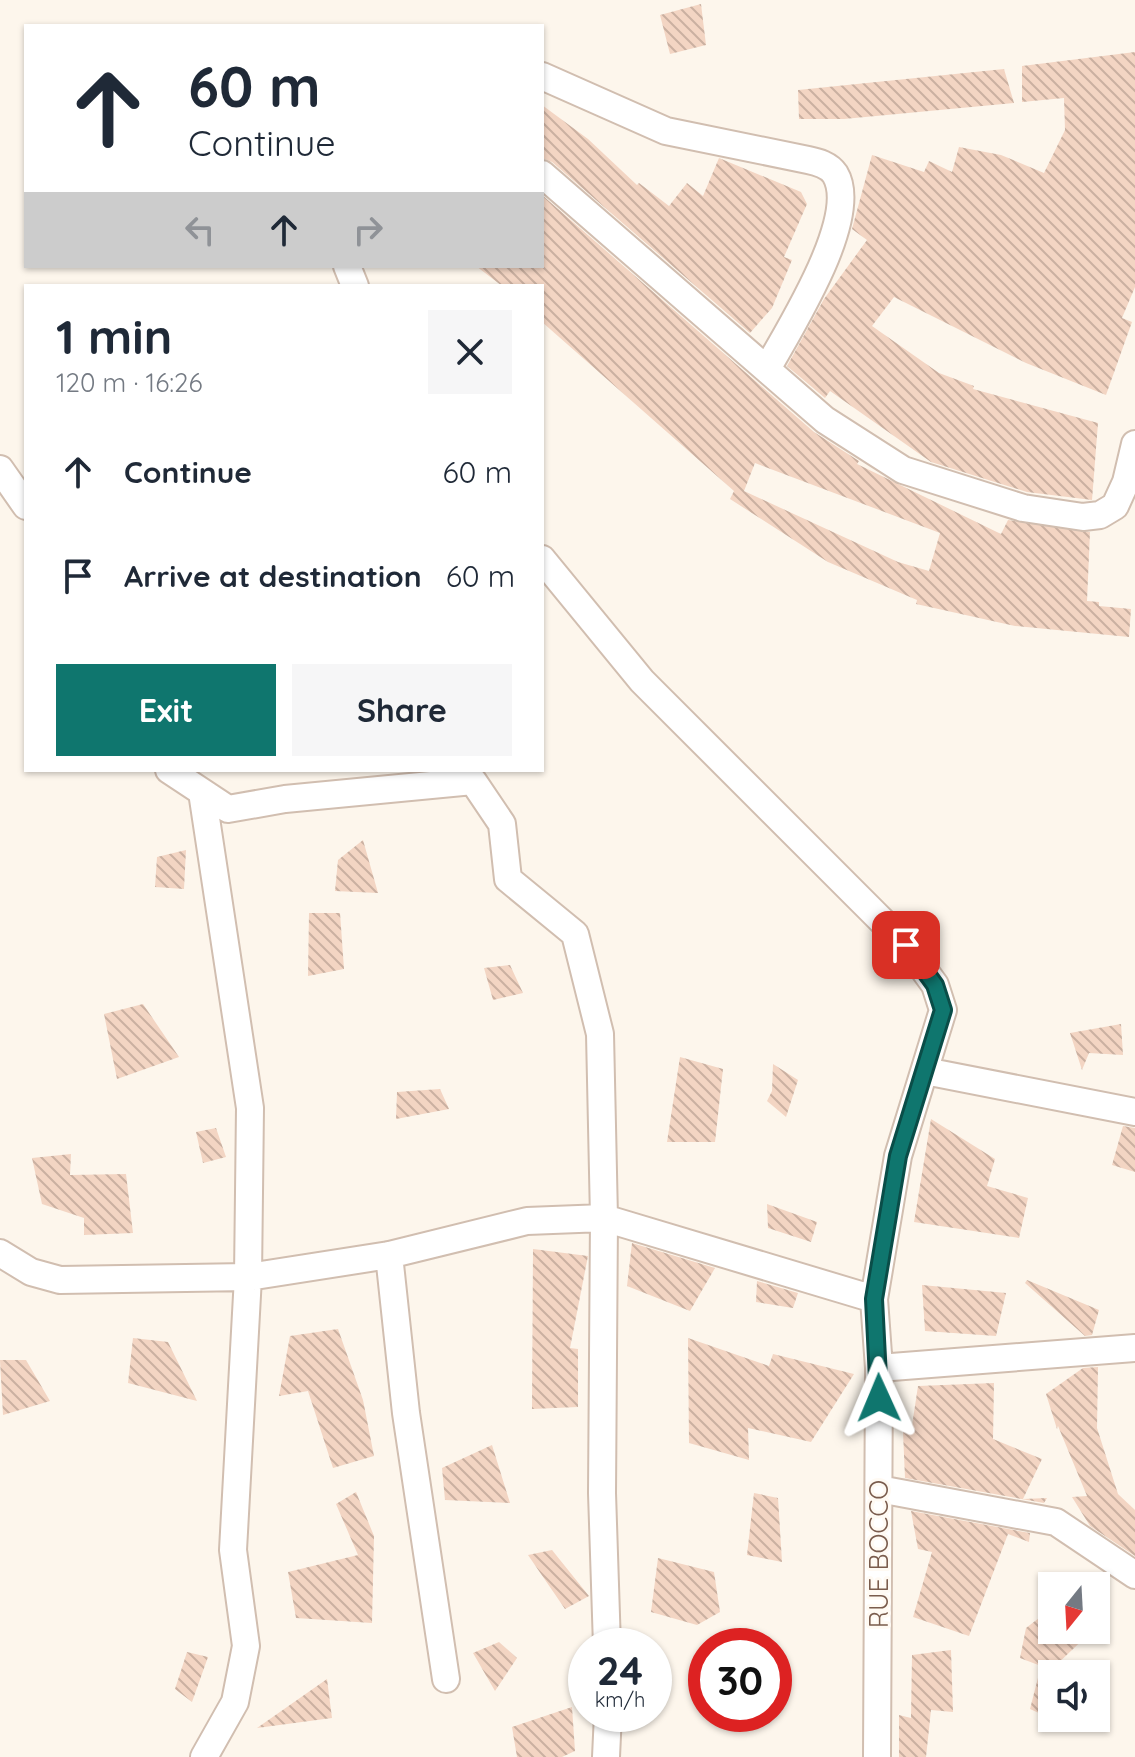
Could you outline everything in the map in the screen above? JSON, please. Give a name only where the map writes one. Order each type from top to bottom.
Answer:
[{"type":"street","points":[[544,77],[666,131],[824,164],[836,175],[841,207],[821,274],[767,369]]},
{"type":"street","points":[[544,176],[825,420],[903,470],[1023,508],[1083,517],[1100,515],[1115,506],[1126,482],[1135,444]]},
{"type":"street","points":[[0,469],[24,503]]},
{"type":"street","name":"RUE BOCCO","points":[[544,561],[642,681],[914,955],[935,985],[943,1010],[898,1156],[874,1299],[879,1368],[877,1757]]},
{"type":"street","points":[[172,772],[228,809],[285,799],[473,781],[502,824],[508,879],[575,934],[600,1034],[604,1218],[602,1493],[606,1628]]},
{"type":"street","points":[[202,792],[250,1108],[248,1277],[233,1550],[246,1646],[235,1702],[204,1757]]},
{"type":"street","points":[[925,1071],[1135,1112]]},
{"type":"street","points":[[0,1253],[31,1272],[60,1280],[248,1277],[389,1255],[527,1221],[604,1218],[874,1299]]},
{"type":"street","points":[[389,1255],[406,1413],[446,1679]]},
{"type":"street","points":[[879,1368],[1135,1348]]},
{"type":"street","points":[[879,1489],[1056,1522],[1135,1575]]},
{"type":"street","points":[[606,1757],[607,1732]]},
{"type":"building","points":[[701,4],[706,45],[670,54],[660,15]]},
{"type":"building","points":[[1135,52],[1135,287],[1122,318],[1132,322],[1106,395],[1026,363],[894,297],[872,326],[939,373],[974,386],[973,389],[1098,423],[1092,500],[1027,492],[931,462],[830,391],[825,398],[787,366],[824,299],[867,240],[852,229],[872,155],[924,172],[929,161],[952,172],[959,147],[1001,155],[1044,173],[1065,130],[1064,98],[1022,102],[1022,66]]},
{"type":"building","points":[[1004,69],[1014,103],[844,119],[799,119],[798,90]]},
{"type":"building","points":[[544,106],[588,139],[637,185],[639,183],[669,206],[687,183],[703,196],[719,158],[801,192],[807,204],[784,257],[792,260],[772,308],[750,333],[552,162],[544,159]]},
{"type":"building","points":[[544,197],[814,432],[859,461],[857,464],[1001,534],[1008,520],[1090,532],[1087,601],[1099,602],[1099,606],[1131,609],[1129,637],[1015,626],[916,604],[917,600],[828,562],[730,499],[734,491],[544,324],[544,284],[499,284],[479,268],[544,268]],"holes":[[[755,463],[940,533],[929,571],[898,562],[744,491]]]},
{"type":"building","points":[[363,840],[378,893],[335,891],[338,860]]},
{"type":"building","points":[[186,850],[184,889],[155,887],[157,857]]},
{"type":"building","points":[[309,913],[340,913],[344,969],[308,976]]},
{"type":"building","points":[[510,965],[523,993],[493,1000],[484,968]]},
{"type":"building","points":[[143,1004],[179,1057],[117,1079],[104,1014]]},
{"type":"building","points":[[1121,1024],[1123,1055],[1089,1053],[1082,1070],[1070,1033]]},
{"type":"building","points":[[680,1057],[723,1069],[715,1142],[667,1142]]},
{"type":"building","points":[[773,1064],[798,1080],[786,1117],[767,1101],[772,1091]]},
{"type":"building","points":[[440,1089],[449,1109],[396,1119],[397,1092]]},
{"type":"building","points":[[931,1119],[995,1159],[987,1186],[1028,1198],[1019,1238],[914,1222]]},
{"type":"building","points":[[1123,1126],[1135,1128],[1135,1172],[1112,1165]]},
{"type":"building","points":[[216,1128],[226,1157],[203,1163],[196,1132]]},
{"type":"building","points":[[71,1154],[70,1175],[126,1174],[133,1233],[84,1235],[84,1218],[42,1204],[32,1158]]},
{"type":"building","points":[[767,1204],[817,1222],[811,1242],[768,1228]]},
{"type":"building","points":[[632,1243],[715,1268],[690,1311],[627,1286]]},
{"type":"building","points":[[533,1249],[588,1256],[570,1348],[578,1349],[578,1407],[532,1409]]},
{"type":"building","points":[[1027,1280],[1099,1310],[1092,1335],[1085,1336],[1025,1283]]},
{"type":"building","points":[[757,1281],[798,1293],[793,1308],[756,1302]]},
{"type":"building","points":[[922,1285],[1006,1293],[996,1336],[925,1331]]},
{"type":"building","points":[[338,1329],[363,1400],[374,1456],[333,1468],[308,1391],[279,1396],[290,1336]]},
{"type":"building","points":[[133,1338],[168,1342],[197,1401],[128,1383]]},
{"type":"building","points":[[688,1338],[769,1366],[773,1354],[854,1374],[811,1442],[748,1428],[749,1460],[689,1443]]},
{"type":"building","points":[[0,1360],[26,1360],[50,1401],[3,1415]]},
{"type":"building","points":[[1098,1367],[1097,1428],[1118,1494],[1135,1510],[1135,1556],[1090,1526],[1072,1497],[1087,1496],[1058,1426],[1057,1429],[1046,1394],[1083,1368]]},
{"type":"building","points":[[994,1383],[993,1439],[1042,1459],[1023,1499],[1047,1498],[1044,1503],[905,1478],[903,1432],[911,1432],[918,1386]]},
{"type":"building","points":[[492,1445],[510,1503],[445,1500],[442,1468]]},
{"type":"building","points":[[356,1492],[374,1536],[372,1623],[296,1618],[288,1572],[358,1555],[336,1504]]},
{"type":"building","points":[[754,1493],[778,1498],[782,1562],[747,1555]]},
{"type":"building","points":[[911,1511],[1030,1533],[1029,1542],[1008,1534],[969,1636],[913,1617],[932,1552],[918,1549]]},
{"type":"building","points":[[552,1550],[589,1596],[565,1609],[528,1555]]},
{"type":"building","points":[[658,1558],[714,1572],[720,1612],[697,1625],[651,1612]]},
{"type":"building","points":[[1038,1619],[1038,1644],[1078,1644],[1061,1660],[1038,1660],[1038,1665],[1020,1658],[1026,1628]]},
{"type":"building","points":[[499,1642],[517,1658],[495,1691],[473,1653]]},
{"type":"building","points":[[951,1650],[953,1712],[931,1710],[926,1757],[899,1757],[899,1715],[911,1718],[912,1655]]},
{"type":"building","points":[[187,1652],[208,1657],[192,1702],[175,1689]]},
{"type":"building","points":[[1038,1678],[1038,1713],[1030,1709]]},
{"type":"building","points":[[327,1679],[332,1718],[257,1728]]},
{"type":"building","points":[[568,1708],[568,1732],[574,1732],[575,1751],[562,1757],[517,1757],[512,1727]]},
{"type":"route","points":[[879,1398],[874,1299],[898,1156],[943,1010],[935,985],[906,945]]}]
